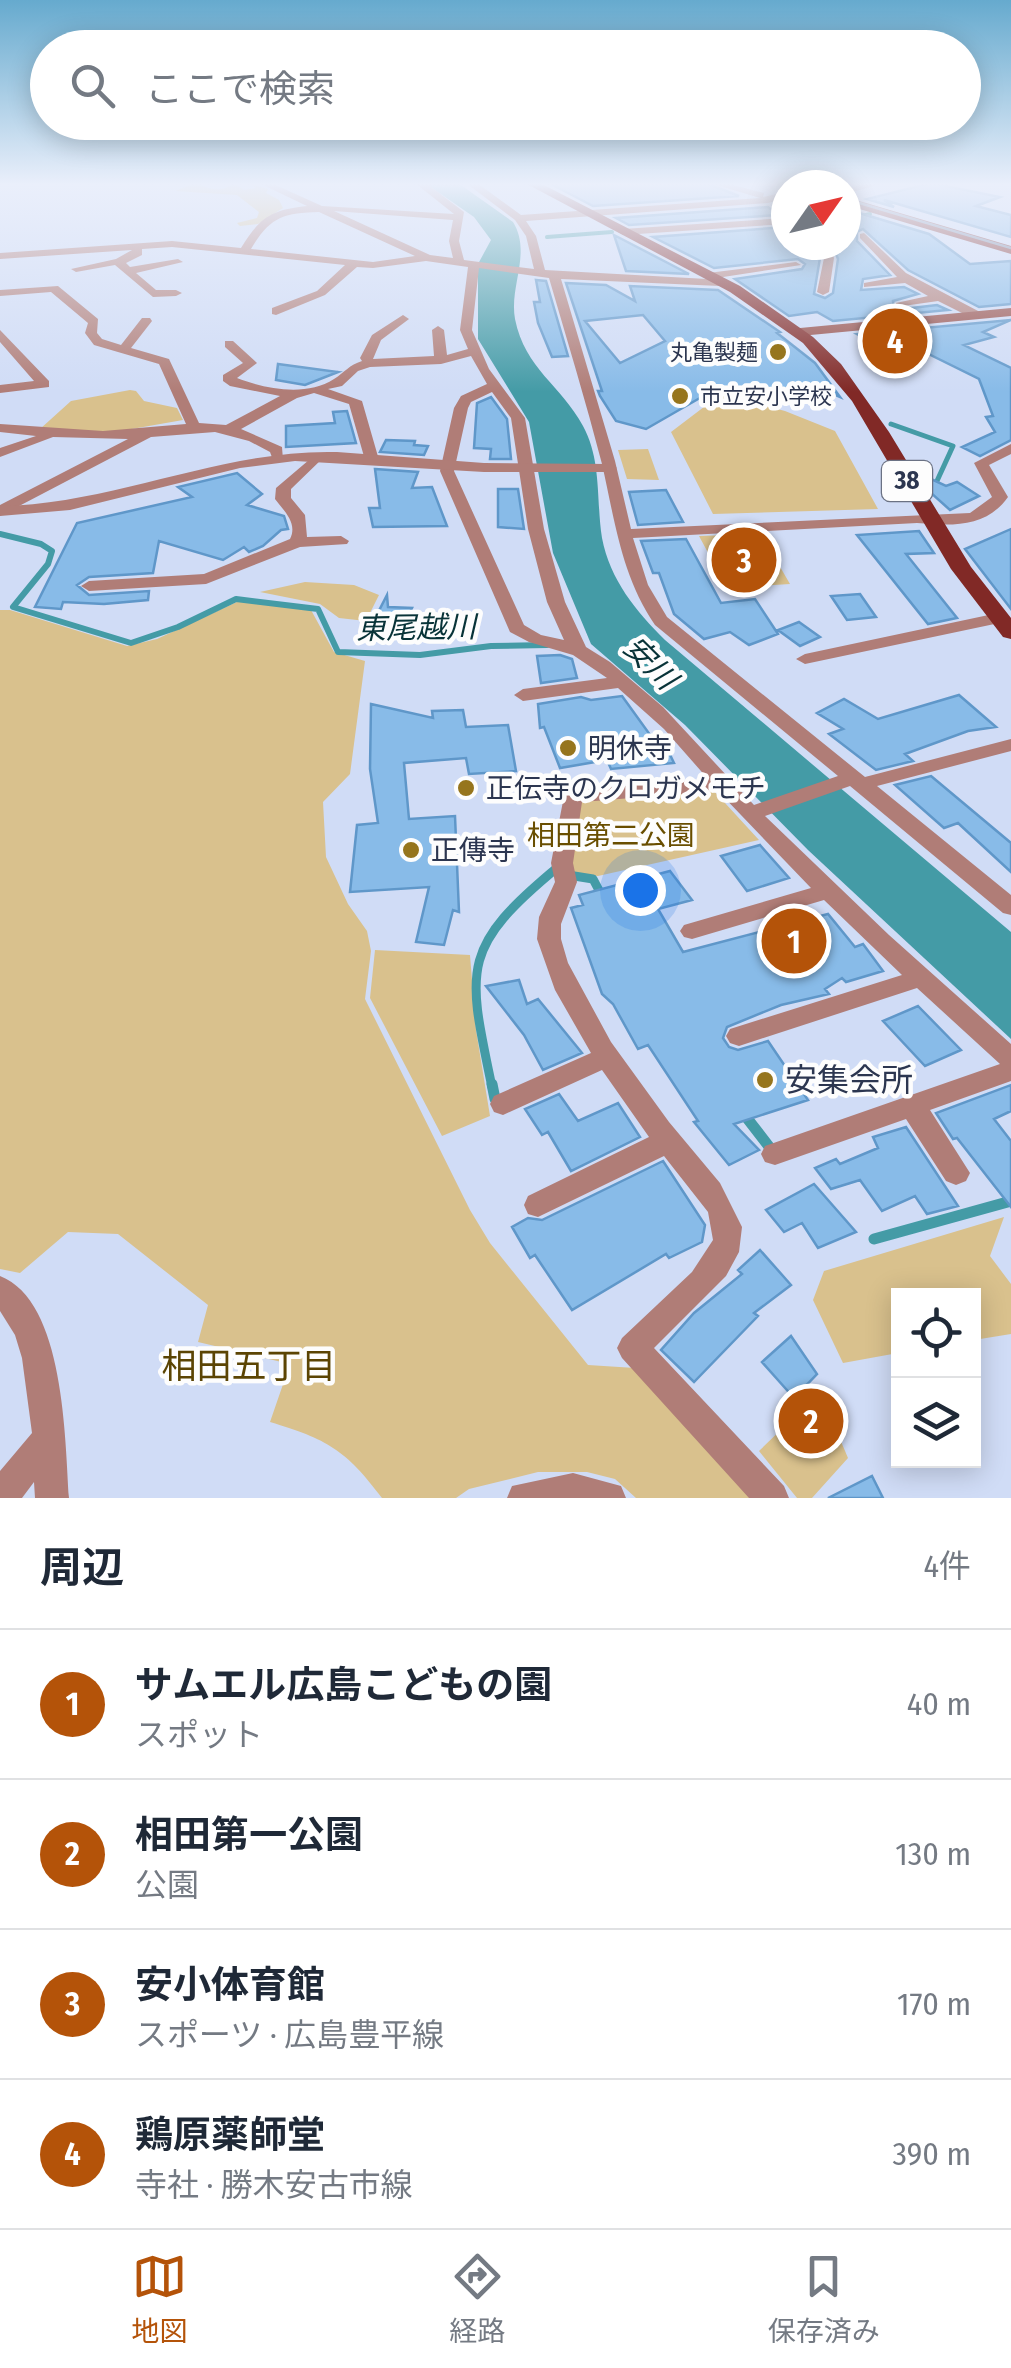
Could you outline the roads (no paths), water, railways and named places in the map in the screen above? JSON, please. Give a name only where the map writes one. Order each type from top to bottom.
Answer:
[{"type":"main road","name":"38","points":[[663,253],[800,332],[836,368],[959,569],[1004,625]]},
{"type":"main road","points":[[800,332],[1011,312]]},
{"type":"street","points":[[0,256],[29,253]]},
{"type":"street","points":[[124,266],[138,253]]},
{"type":"street","points":[[262,253],[354,263],[389,264],[428,258],[541,273],[714,280],[796,265]]},
{"type":"street","points":[[417,253],[428,258]]},
{"type":"street","points":[[457,253],[459,261]]},
{"type":"street","points":[[536,253],[624,534],[646,598],[661,622],[816,746],[853,782],[920,831],[985,890],[1011,907]]},
{"type":"street","points":[[876,253],[903,280],[976,315]]},
{"type":"street","points":[[823,292],[829,260]]},
{"type":"street","points":[[76,269],[178,262]]},
{"type":"street","points":[[276,312],[321,293],[354,263]]},
{"type":"street","points":[[476,264],[466,319],[473,352],[518,418],[536,529],[556,602],[578,650]]},
{"type":"street","points":[[124,266],[154,294],[176,293]]},
{"type":"street","points":[[868,286],[903,280]]},
{"type":"street","points":[[0,293],[54,288],[94,322],[91,334],[98,342],[164,362],[193,425]]},
{"type":"street","points":[[900,305],[939,298]]},
{"type":"street","points":[[370,362],[366,358],[376,338],[403,319]]},
{"type":"street","points":[[124,350],[146,321]]},
{"type":"street","points":[[438,330],[441,360]]},
{"type":"street","points":[[0,334],[44,384],[0,389]]},
{"type":"street","points":[[230,344],[250,363],[228,378],[235,384],[292,395],[337,384],[353,368],[370,362],[441,360],[473,352]]},
{"type":"street","points":[[496,385],[466,399],[448,466],[452,487],[516,628],[538,643],[578,650],[672,725],[721,784],[828,891],[1011,1058]]},
{"type":"street","points":[[319,391],[355,400],[372,460]]},
{"type":"street","points":[[230,429],[292,395]]},
{"type":"street","points":[[0,428],[145,434],[193,425],[250,434],[278,450],[278,458]]},
{"type":"street","points":[[0,452],[57,433]]},
{"type":"street","points":[[0,511],[128,448],[144,439],[145,434]]},
{"type":"street","points":[[624,534],[950,521],[1004,499],[984,473],[982,463],[1011,448]]},
{"type":"street","points":[[0,511],[44,512],[278,458],[529,470],[602,468]]},
{"type":"street","points":[[297,542],[300,524],[283,493],[316,458]]},
{"type":"street","points":[[89,586],[206,579],[297,542],[341,541]]},
{"type":"street","points":[[805,659],[1004,625]]},
{"type":"street","points":[[523,696],[622,682]]},
{"type":"street","points":[[750,814],[853,782],[1011,745]]},
{"type":"street","points":[[721,784],[572,796],[562,863],[566,882],[552,906],[549,938],[566,982],[607,1057],[720,1206],[729,1238],[722,1259],[633,1348],[772,1498]]},
{"type":"street","points":[[692,931],[828,891]]},
{"type":"street","points":[[739,1036],[920,978]]},
{"type":"street","points":[[504,1104],[607,1057]]},
{"type":"street","points":[[775,1154],[1011,1071]]},
{"type":"street","points":[[913,1108],[956,1174]]},
{"type":"street","points":[[538,1205],[668,1141]]},
{"type":"street","points":[[0,1290],[18,1310],[37,1348],[52,1498]]},
{"type":"street","points":[[0,1498],[47,1440]]},
{"type":"street","points":[[524,1498],[573,1490],[609,1498]]},
{"type":"water","name":"安川","points":[[484,253],[520,253],[514,307],[520,336],[535,364],[574,412],[589,439],[596,467],[602,538],[611,568],[626,594],[665,640],[1011,932],[1011,1039],[808,850],[685,725],[591,644],[553,553],[529,422],[478,339],[478,264]]},
{"type":"waterway","points":[[891,424],[953,446],[931,494]]},
{"type":"waterway","name":"東尾越川","points":[[0,534],[41,544],[52,551],[48,564],[13,607],[131,643],[178,627],[236,599],[318,609],[338,652],[420,655],[491,646],[547,645]]},
{"type":"waterway","points":[[492,1087],[478,1014],[479,963],[487,941],[503,919],[558,867]]},
{"type":"waterway","points":[[568,875],[593,879],[602,896]]},
{"type":"waterway","points":[[492,1084],[495,1099]]},
{"type":"waterway","points":[[743,1113],[774,1153]]},
{"type":"waterway","points":[[874,1239],[1011,1201]]},
{"type":"place","name":"鶏原薬師堂","points":[[895,341]]},
{"type":"place","name":"丸亀製麺","points":[[778,352]]},
{"type":"place","name":"市立安小学校","points":[[680,396]]},
{"type":"place","name":"安小体育館","points":[[744,560]]},
{"type":"place","name":"明休寺","points":[[568,748]]},
{"type":"place","name":"正伝寺のクロガメモチ","points":[[466,788]]},
{"type":"place","name":"正傳寺","points":[[411,850]]},
{"type":"place","name":"サムエル広島こどもの園","points":[[794,941]]},
{"type":"place","name":"安集会所","points":[[765,1080]]},
{"type":"place","name":"相田第一公園","points":[[811,1421]]},
{"type":"district","name":"相田五丁目","points":[[249,1366]]},
{"type":"park label","name":"相田第二公園","points":[[611,835]]}]
